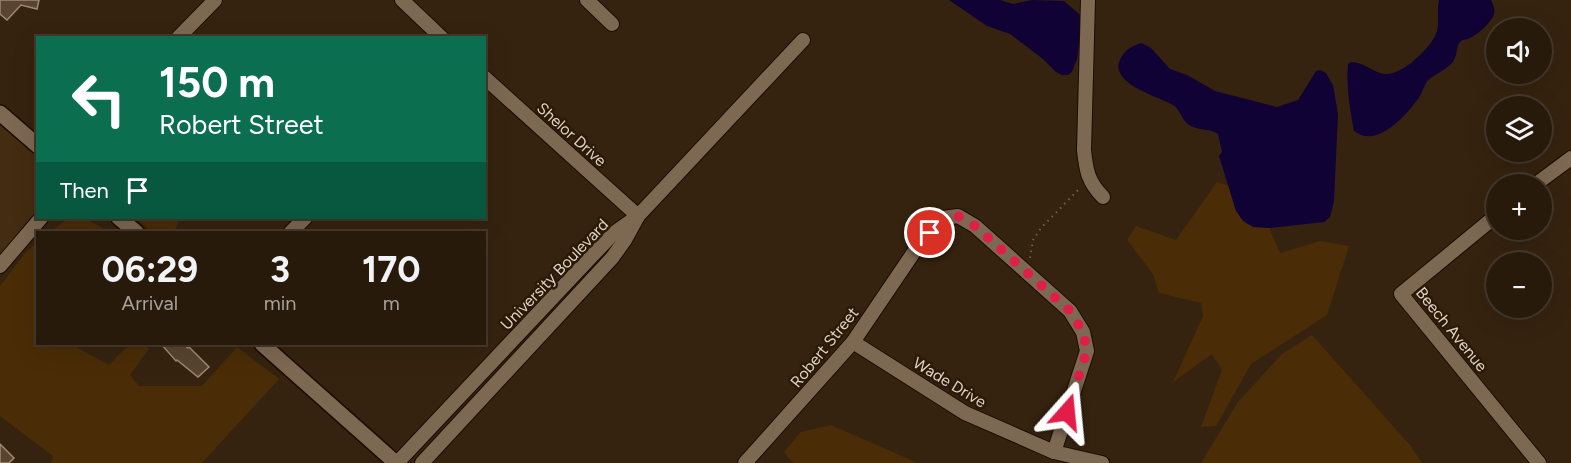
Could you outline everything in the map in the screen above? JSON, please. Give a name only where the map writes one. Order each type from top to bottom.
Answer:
[{"type":"street","points":[[180,36],[215,0]]},
{"type":"street","points":[[402,0],[440,36]]},
{"type":"street","points":[[586,0],[612,24]]},
{"type":"street","points":[[1088,0],[1084,150],[1089,178],[1093,187],[1103,196]]},
{"type":"street","name":"University Boulevard","points":[[396,463],[614,233],[638,216],[803,40]]},
{"type":"street","name":"Shelor Drive","points":[[486,79],[638,216]]},
{"type":"street","points":[[0,113],[36,144]]},
{"type":"street","points":[[1549,174],[1571,158]]},
{"type":"street","name":"University Boulevard","points":[[422,463],[612,258],[638,216]]},
{"type":"street","name":"Robert Street","points":[[745,463],[853,342],[916,249],[943,218],[958,216],[975,226],[1021,267]]},
{"type":"street","points":[[0,266],[40,219]]},
{"type":"street","points":[[120,219],[135,231]]},
{"type":"street","points":[[292,231],[304,219]]},
{"type":"street","name":"Beech Avenue","points":[[1486,224],[1401,294],[1539,463]]},
{"type":"street","points":[[1021,267],[1070,311],[1083,332],[1087,351],[1054,452]]},
{"type":"street","name":"Wade Drive","points":[[853,342],[965,413],[1054,452],[1102,463]]},
{"type":"street","points":[[262,345],[396,463]]},
{"type":"path","points":[[1021,267],[1031,256],[1033,240],[1041,228],[1089,178]]},
{"type":"shaded area","points":[[949,0],[1000,0],[1013,4],[1032,0],[1064,1],[1079,14],[1082,21],[1077,59],[1072,72],[1062,75],[1056,72],[1010,34],[987,26]]},
{"type":"shaded area","points":[[1439,0],[1491,0],[1494,15],[1492,18],[1486,18],[1486,25],[1479,32],[1460,42],[1452,63],[1428,80],[1418,99],[1390,128],[1372,136],[1354,131],[1348,89],[1348,64],[1356,63],[1385,74],[1391,74],[1406,67],[1420,55],[1435,36],[1438,27]]},
{"type":"shaded area","points":[[1142,43],[1151,48],[1170,69],[1187,75],[1215,91],[1277,107],[1298,100],[1316,71],[1326,73],[1333,85],[1338,114],[1334,201],[1330,217],[1324,222],[1269,228],[1253,227],[1243,221],[1236,211],[1219,156],[1222,152],[1218,134],[1194,128],[1183,119],[1173,105],[1135,87],[1120,74],[1118,65],[1122,56],[1130,48]]},
{"type":"shaded area","points":[[0,123],[36,154],[36,216],[0,256]]},
{"type":"shaded area","points":[[1217,182],[1229,186],[1236,211],[1253,227],[1269,228],[1280,253],[1320,241],[1349,246],[1327,315],[1251,364],[1216,426],[1201,427],[1222,370],[1212,354],[1173,382],[1203,316],[1201,303],[1159,293],[1153,274],[1127,240],[1136,226],[1176,240]]},
{"type":"shaded area","points":[[68,219],[86,219],[105,229],[104,231],[51,231]]},
{"type":"shaded area","points":[[136,219],[179,219],[175,231],[151,231]]},
{"type":"shaded area","points":[[36,244],[36,345],[76,345],[109,365],[128,347],[145,345],[149,349],[130,375],[139,386],[202,386],[237,347],[279,379],[202,463],[51,463],[53,456],[0,416],[0,286],[27,251]]},
{"type":"shaded area","points":[[1312,335],[1410,445],[1422,463],[1201,463],[1238,402],[1282,354]]},
{"type":"shaded area","points":[[831,425],[917,463],[793,463],[784,452],[801,432]]},
{"type":"building","points":[[0,0],[39,0],[37,9],[21,5],[7,20],[0,14]]},
{"type":"building","points":[[162,345],[189,347],[209,367],[198,377],[176,361]]},
{"type":"building","points":[[0,444],[14,458],[9,463],[0,463]]},
{"type":"route","points":[[930,233],[943,218],[958,216],[975,226],[1070,311],[1083,332],[1087,351],[1067,412]]}]
